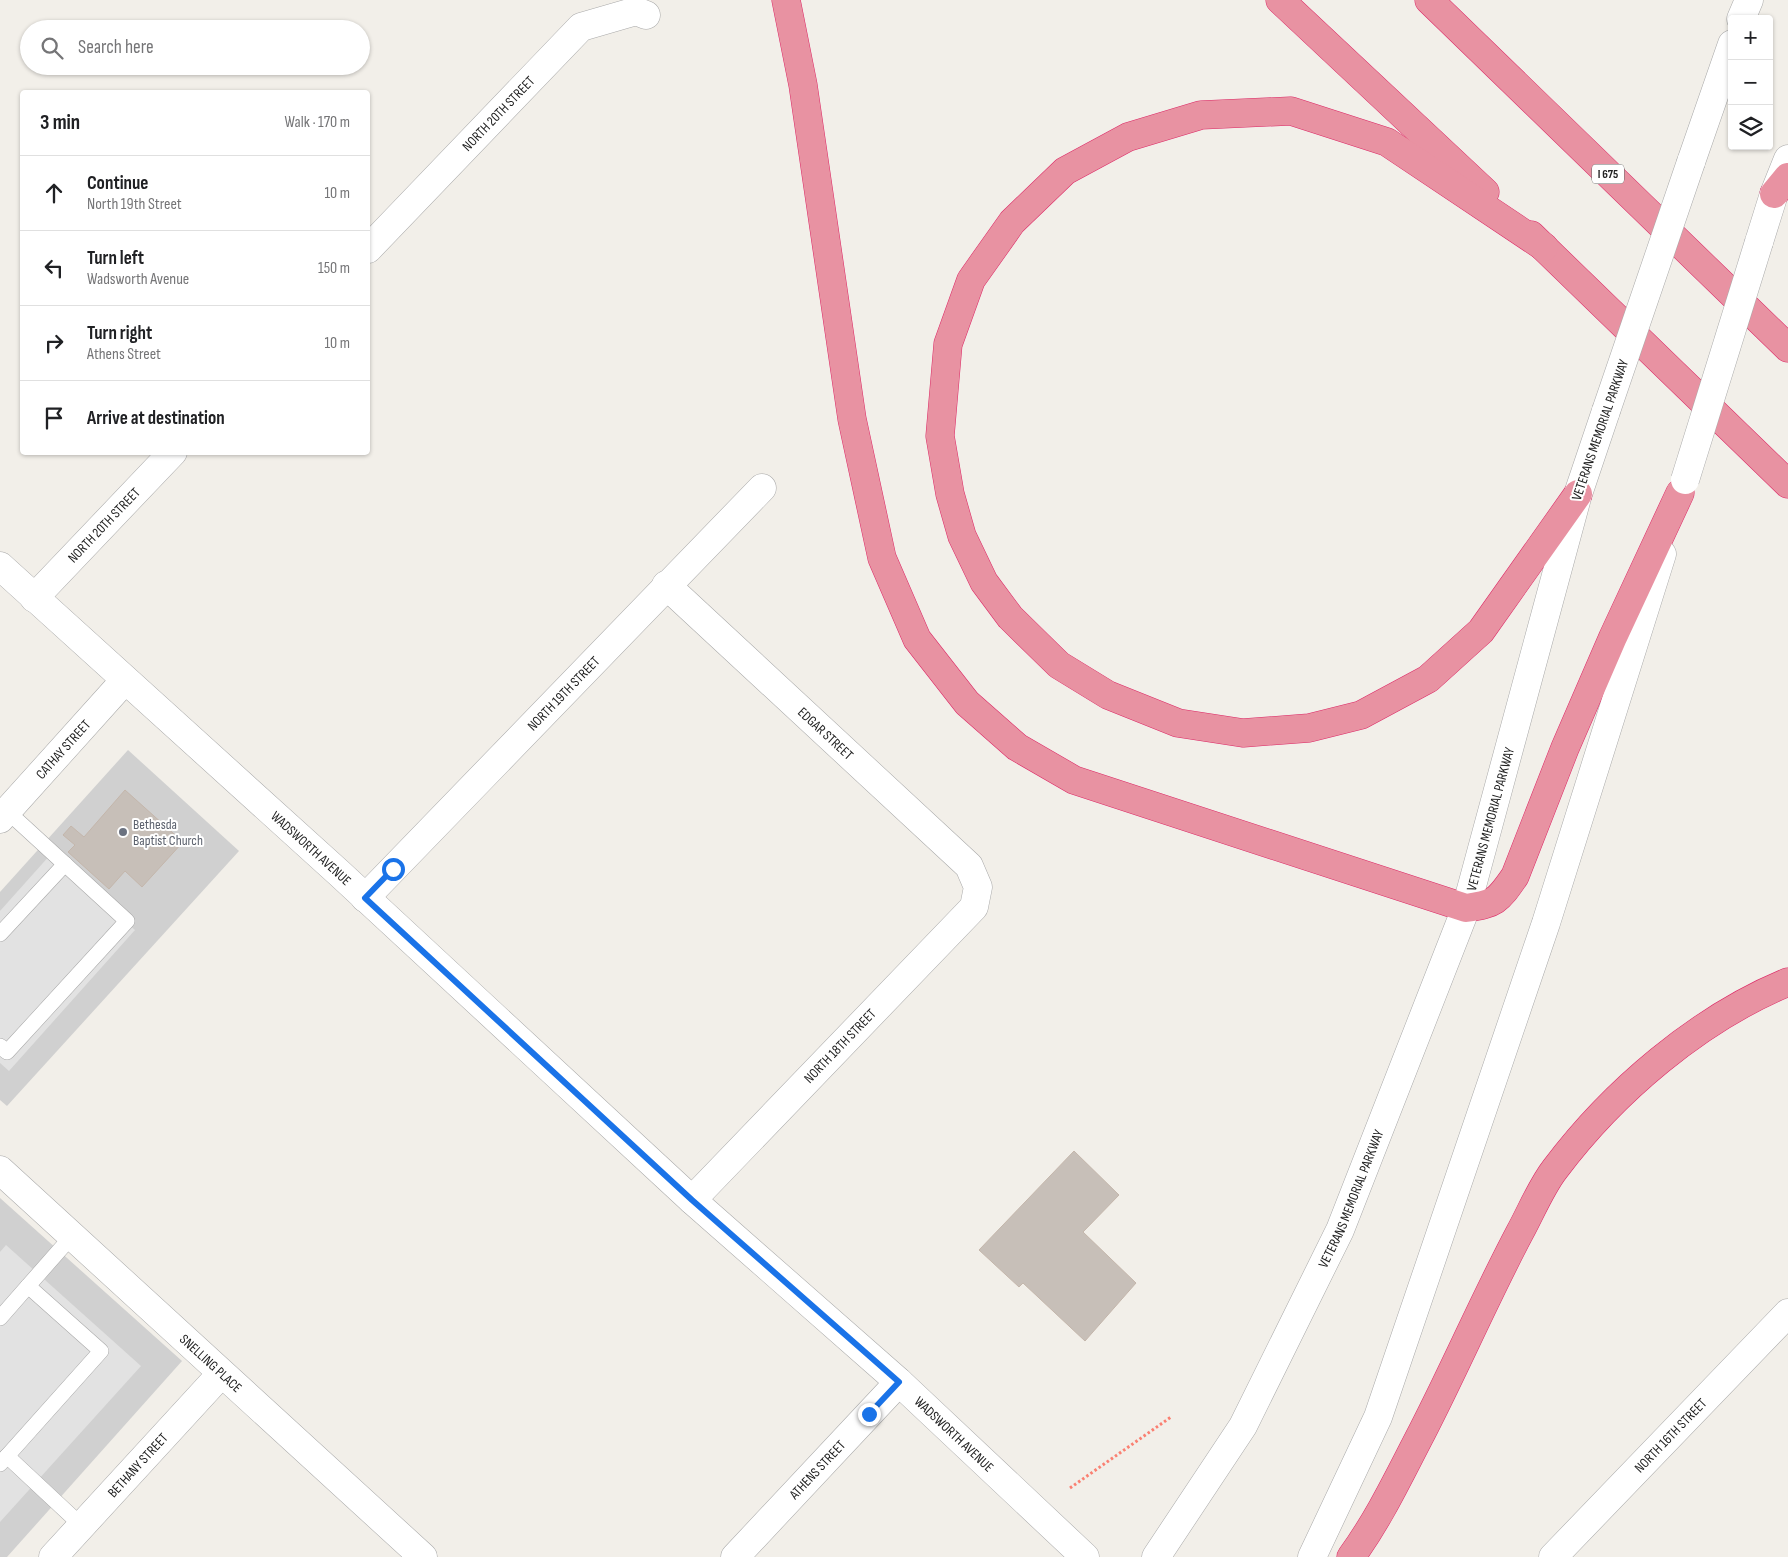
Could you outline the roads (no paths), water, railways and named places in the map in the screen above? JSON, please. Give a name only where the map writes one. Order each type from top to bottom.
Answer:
[{"type":"highway","points":[[786,0],[803,85],[852,419],[882,558],[917,639],[967,703],[1017,747],[1074,780],[1466,908],[1490,904],[1503,894],[1515,876],[1565,748],[1612,637],[1682,487]]},
{"type":"highway","points":[[1280,0],[1544,247],[1788,484]]},
{"type":"highway","name":"I 675","points":[[1429,0],[1786,344]]},
{"type":"highway","points":[[1544,247],[1387,142],[1291,111],[1201,115],[1128,137],[1065,171],[1012,222],[971,280],[948,344],[940,436],[950,494],[962,536],[984,582],[1017,624],[1059,665],[1108,695],[1178,723],[1243,733],[1310,728],[1361,715],[1428,679],[1481,631],[1578,494]]},
{"type":"highway","points":[[1351,1557],[1403,1468],[1439,1398],[1490,1288],[1554,1170],[1622,1092],[1697,1030],[1756,995],[1788,982]]},
{"type":"street","points":[[1743,15],[1749,0]]},
{"type":"street","name":"NORTH 20TH STREET","points":[[370,247],[581,26],[636,11],[646,15]]},
{"type":"street","name":"VETERANS MEMORIAL PARKWAY","points":[[1156,1557],[1244,1426],[1340,1230],[1466,908],[1578,494],[1728,56]]},
{"type":"street","points":[[1312,1557],[1378,1417],[1546,923],[1759,242],[1781,186],[1788,159]]},
{"type":"street","name":"NORTH 20TH STREET","points":[[34,598],[170,455]]},
{"type":"street","name":"NORTH 19TH STREET","points":[[365,898],[762,488]]},
{"type":"street","name":"WADSWORTH AVENUE","points":[[0,566],[365,898],[692,1200],[899,1382],[1086,1557]]},
{"type":"street","name":"EDGAR STREET","points":[[666,585],[970,866],[978,886]]},
{"type":"street","name":"CATHAY STREET","points":[[4,814],[126,680]]},
{"type":"street","name":"NORTH 18TH STREET","points":[[692,1200],[974,907],[978,886]]},
{"type":"street","name":"SNELLING PLACE","points":[[0,1170],[221,1374],[424,1557]]},
{"type":"street","name":"NORTH 16TH STREET","points":[[1553,1557],[1788,1313]]},
{"type":"street","name":"BETHANY STREET","points":[[54,1557],[221,1374]]},
{"type":"street","name":"ATHENS STREET","points":[[735,1557],[899,1382]]},
{"type":"lane","points":[[0,1046],[7,1052],[127,921],[65,864],[4,814]]},
{"type":"lane","points":[[0,934],[65,864]]},
{"type":"lane","points":[[0,1318],[72,1236]]},
{"type":"lane","points":[[28,1286],[101,1352],[4,1460],[82,1526]]},
{"type":"place","name":"Bethesda Baptist Church","points":[[123,832]]}]
